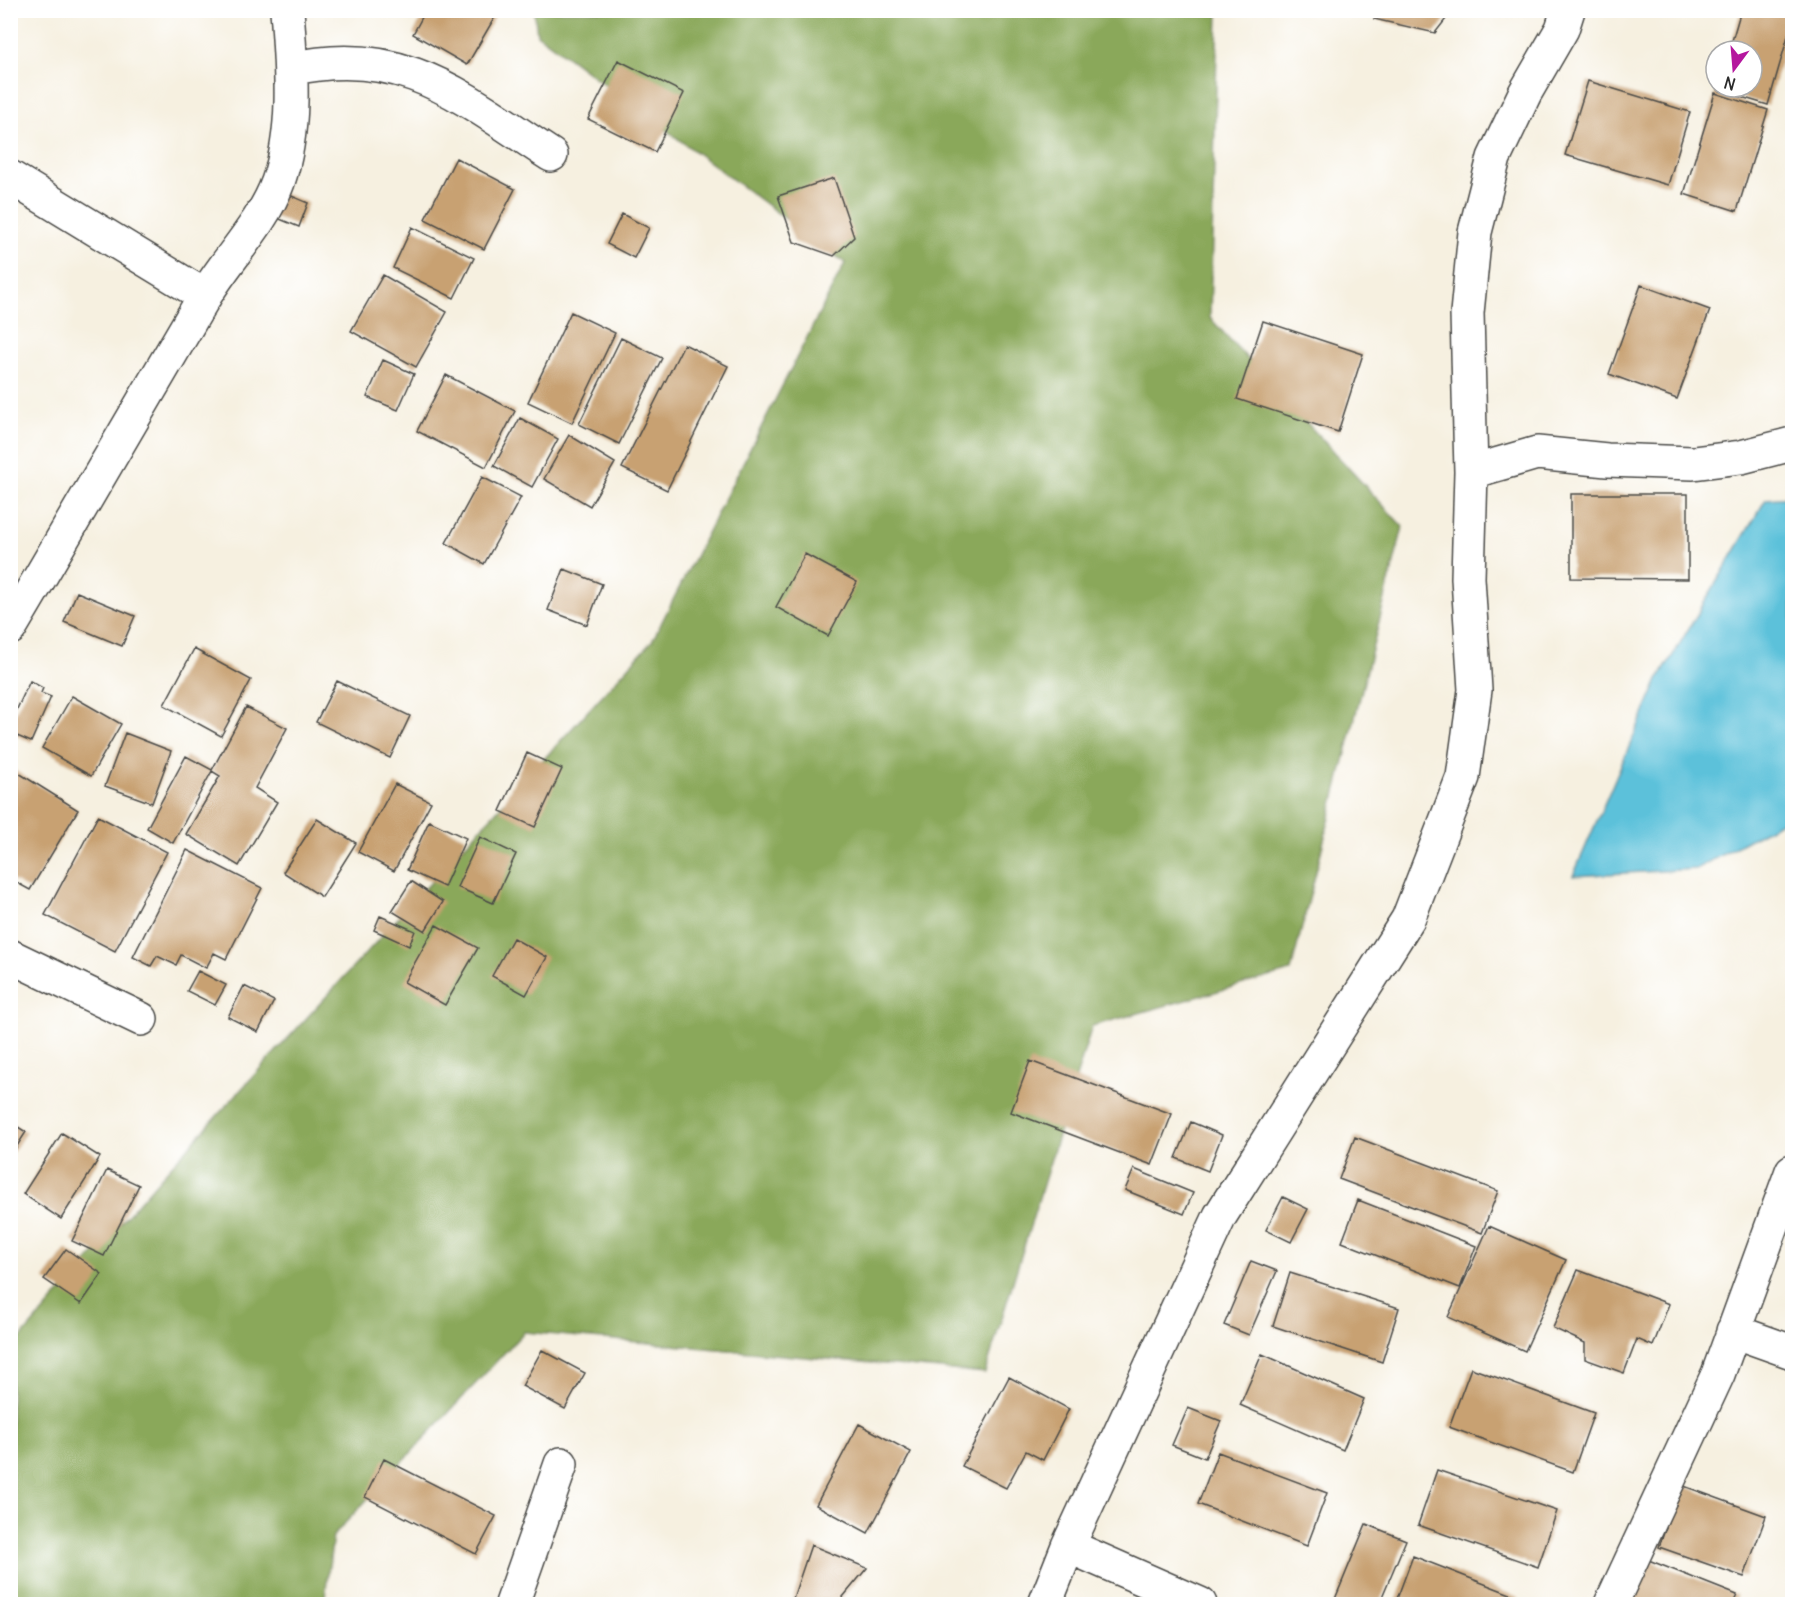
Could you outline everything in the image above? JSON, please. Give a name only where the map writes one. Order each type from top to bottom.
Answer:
[{"type":"street","points":[[10,628],[205,296],[266,210],[279,180],[287,136],[291,69],[287,10]]},
{"type":"street","points":[[1045,1605],[1068,1546],[1220,1216],[1408,919],[1463,777],[1475,690],[1468,578],[1471,472],[1467,313],[1475,232],[1494,158],[1525,93],[1562,29],[1568,10]]},
{"type":"street","points":[[291,69],[317,63],[352,62],[405,70],[452,92],[551,155]]},
{"type":"street","points":[[10,177],[205,296]]},
{"type":"street","points":[[1471,472],[1537,453],[1607,460],[1693,463],[1741,457],[1792,444]]},
{"type":"street","points":[[10,956],[141,1019]]},
{"type":"street","points":[[1611,1605],[1718,1374],[1792,1171]]},
{"type":"street","points":[[1733,1331],[1792,1352]]},
{"type":"street","points":[[512,1605],[561,1464]]},
{"type":"street","points":[[1068,1546],[1200,1605]]},
{"type":"green space","points":[[534,11],[1218,11],[1210,318],[1403,527],[1291,971],[1092,1026],[985,1373],[524,1332],[333,1536],[324,1604],[11,1604],[11,1349],[160,1178],[652,641],[845,263],[537,34]]},
{"type":"water","points":[[1792,497],[1792,816],[1696,869],[1573,876],[1658,680],[1766,499]]},
{"type":"building","points":[[426,10],[499,10],[467,65],[413,34]]},
{"type":"building","points":[[1376,10],[1453,10],[1435,33],[1374,19]]},
{"type":"building","points":[[1741,10],[1792,12],[1792,22],[1768,105],[1748,99],[1764,99],[1764,39],[1733,39]]},
{"type":"building","points":[[618,60],[684,93],[655,152],[588,119]]},
{"type":"building","points":[[1588,81],[1690,112],[1668,185],[1565,155]]},
{"type":"building","points":[[1713,99],[1734,99],[1768,110],[1737,211],[1684,194]]},
{"type":"building","points":[[456,158],[515,189],[484,249],[425,219]]},
{"type":"building","points":[[834,178],[854,237],[834,256],[794,242],[778,196]]},
{"type":"building","points":[[275,189],[308,203],[299,227],[270,215]]},
{"type":"building","points":[[622,214],[649,228],[634,258],[607,244]]},
{"type":"building","points":[[412,227],[474,258],[454,298],[393,268]]},
{"type":"building","points":[[383,275],[447,312],[416,367],[351,331]]},
{"type":"building","points":[[1641,285],[1710,310],[1677,399],[1609,374]]},
{"type":"building","points":[[571,312],[615,333],[572,423],[528,402]]},
{"type":"building","points":[[1263,321],[1363,354],[1338,432],[1237,399]]},
{"type":"building","points":[[621,338],[662,358],[619,444],[579,424]]},
{"type":"building","points":[[684,344],[728,366],[667,490],[622,468]]},
{"type":"building","points":[[383,360],[414,374],[398,410],[367,397]]},
{"type":"building","points":[[446,375],[515,411],[486,467],[417,431]]},
{"type":"building","points":[[520,418],[558,439],[532,487],[494,466]]},
{"type":"building","points":[[569,435],[615,463],[590,506],[544,479]]},
{"type":"building","points":[[482,477],[521,497],[484,564],[446,543]]},
{"type":"building","points":[[1571,494],[1688,494],[1688,579],[1571,578]]},
{"type":"building","points":[[805,554],[857,582],[828,636],[776,607]]},
{"type":"building","points":[[564,569],[602,584],[587,625],[548,610]]},
{"type":"building","points":[[77,592],[135,616],[122,646],[64,622]]},
{"type":"building","points":[[194,649],[251,680],[221,736],[164,705]]},
{"type":"building","points":[[30,681],[43,688],[41,693],[51,697],[31,742],[10,733],[10,724]]},
{"type":"building","points":[[337,681],[410,716],[390,758],[316,722]]},
{"type":"building","points":[[72,696],[121,724],[91,776],[42,748]]},
{"type":"building","points":[[246,707],[287,728],[255,788],[277,802],[239,866],[186,834],[220,776],[212,771],[173,843],[147,828],[186,756],[212,770]]},
{"type":"building","points":[[125,733],[171,751],[152,803],[105,786]]},
{"type":"building","points":[[527,753],[562,769],[535,827],[500,811]]},
{"type":"building","points":[[14,770],[78,810],[30,890],[10,879],[10,775]]},
{"type":"building","points":[[395,784],[431,802],[394,871],[358,852]]},
{"type":"building","points":[[98,816],[167,852],[115,951],[45,915]]},
{"type":"building","points":[[317,819],[356,843],[322,897],[283,872]]},
{"type":"building","points":[[429,821],[466,838],[444,887],[407,870]]},
{"type":"building","points":[[480,837],[516,854],[493,903],[457,887]]},
{"type":"building","points":[[187,850],[262,888],[226,959],[214,953],[206,968],[181,955],[176,965],[157,956],[151,966],[133,957]]},
{"type":"building","points":[[411,881],[443,902],[425,931],[392,911]]},
{"type":"building","points":[[380,916],[415,931],[409,946],[374,930]]},
{"type":"building","points":[[436,925],[478,948],[445,1005],[404,982]]},
{"type":"building","points":[[513,938],[547,957],[526,995],[492,976]]},
{"type":"building","points":[[198,971],[226,985],[215,1005],[187,991]]},
{"type":"building","points":[[244,986],[274,1001],[258,1032],[228,1017]]},
{"type":"building","points":[[1030,1061],[1172,1114],[1152,1165],[1011,1112]]},
{"type":"building","points":[[10,1122],[26,1132],[10,1157]]},
{"type":"building","points":[[1191,1122],[1222,1135],[1208,1171],[1176,1158]]},
{"type":"building","points":[[62,1133],[100,1157],[61,1219],[23,1194]]},
{"type":"building","points":[[1355,1137],[1498,1191],[1482,1233],[1339,1179]]},
{"type":"building","points":[[1134,1169],[1193,1193],[1184,1214],[1125,1190]]},
{"type":"building","points":[[107,1170],[139,1185],[104,1256],[72,1241]]},
{"type":"building","points":[[1283,1197],[1308,1209],[1291,1242],[1266,1230]]},
{"type":"building","points":[[1358,1200],[1476,1246],[1460,1288],[1342,1242]]},
{"type":"building","points":[[1489,1226],[1566,1260],[1525,1351],[1448,1317]]},
{"type":"building","points":[[66,1249],[102,1274],[81,1304],[44,1279]]},
{"type":"building","points":[[1251,1261],[1277,1271],[1249,1335],[1224,1325]]},
{"type":"building","points":[[1578,1270],[1669,1304],[1653,1346],[1637,1339],[1624,1373],[1585,1359],[1585,1343],[1553,1328]]},
{"type":"building","points":[[1290,1273],[1399,1308],[1382,1362],[1273,1326]]},
{"type":"building","points":[[542,1350],[585,1373],[565,1409],[522,1386]]},
{"type":"building","points":[[1262,1354],[1364,1399],[1343,1450],[1240,1405]]},
{"type":"building","points":[[1471,1368],[1594,1413],[1573,1472],[1449,1427]]},
{"type":"building","points":[[1009,1377],[1069,1409],[1043,1460],[1026,1451],[1006,1488],[962,1466]]},
{"type":"building","points":[[1188,1408],[1221,1421],[1205,1458],[1172,1445]]},
{"type":"building","points":[[859,1424],[911,1452],[868,1533],[816,1505]]},
{"type":"building","points":[[1218,1452],[1327,1493],[1307,1546],[1198,1504]]},
{"type":"building","points":[[384,1459],[496,1516],[476,1554],[365,1497]]},
{"type":"building","points":[[1437,1470],[1557,1511],[1538,1567],[1418,1525]]},
{"type":"building","points":[[1681,1485],[1766,1516],[1744,1577],[1659,1547]]},
{"type":"building","points":[[1366,1524],[1406,1540],[1379,1604],[1333,1604]]},
{"type":"building","points":[[811,1545],[867,1568],[843,1597],[845,1604],[791,1604]]},
{"type":"building","points":[[1413,1556],[1518,1597],[1515,1604],[1395,1604]]},
{"type":"building","points":[[1646,1559],[1737,1595],[1733,1604],[1628,1604]]}]
